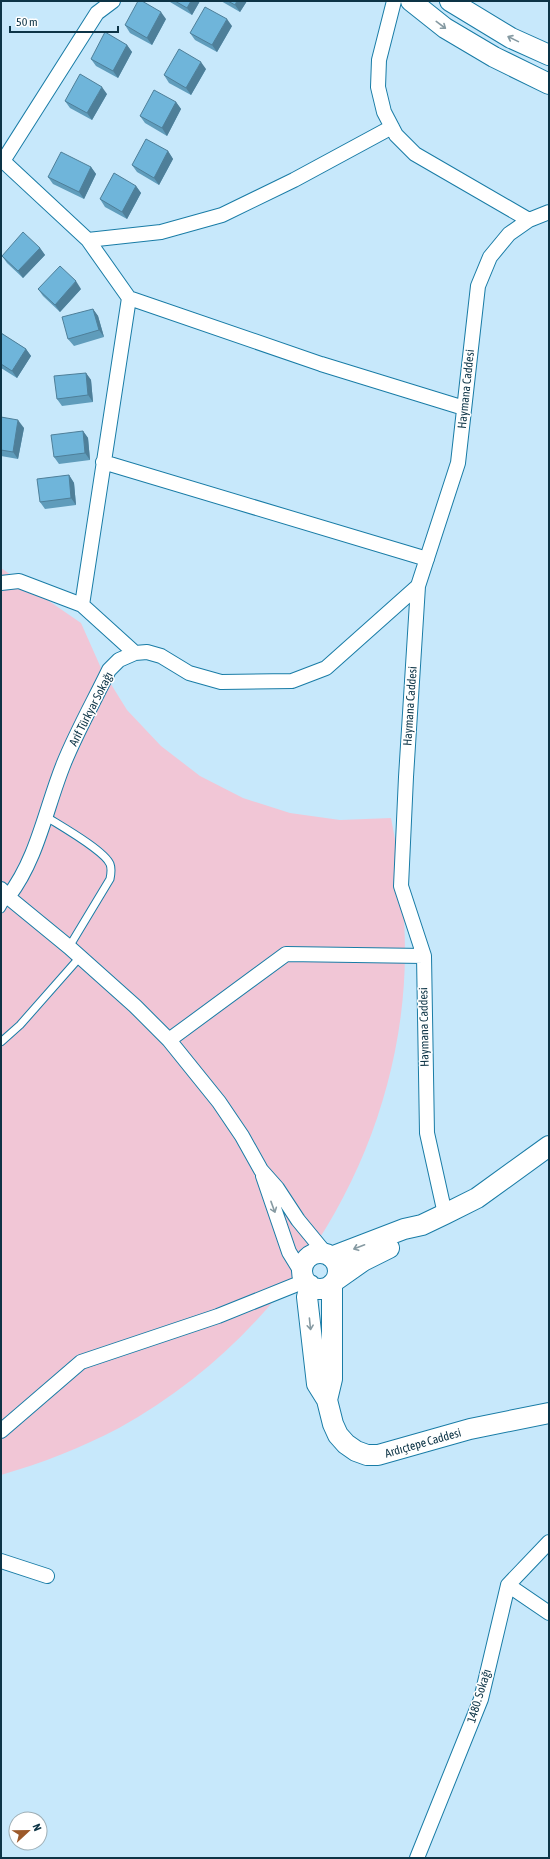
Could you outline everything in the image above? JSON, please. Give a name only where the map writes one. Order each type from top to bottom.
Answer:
[{"type":"street","points":[[113,1],[97,13],[2,160],[88,240],[128,298],[321,364],[464,408]]},
{"type":"street","points":[[394,1],[379,60],[378,87],[384,112],[396,135],[415,154],[529,220]]},
{"type":"street","points":[[410,1],[445,28],[494,57],[549,84]]},
{"type":"street","points":[[450,1],[511,38],[549,55]]},
{"type":"street","points":[[88,240],[161,232],[222,215],[294,180],[392,127]]},
{"type":"street","name":"Haymana Caddesi","points":[[445,1214],[426,1133],[424,956],[401,886],[418,586],[458,463],[478,286],[490,258],[509,234],[529,220],[549,212]]},
{"type":"street","points":[[82,605],[128,298]]},
{"type":"street","points":[[104,462],[427,559]]},
{"type":"street","points":[[1,583],[19,581],[82,605],[134,653],[147,652],[161,656],[189,673],[221,682],[292,681],[326,668],[418,586]]},
{"type":"street","name":"Arif Türkyar Sokağı","points":[[3,898],[16,887],[26,867],[64,762],[109,670],[119,660],[134,653]]},
{"type":"street","points":[[3,898],[68,947],[136,1006],[169,1040],[219,1102],[242,1136],[261,1170],[290,1252],[306,1280],[321,1289],[334,1282],[363,1261],[406,1239],[422,1225]]},
{"type":"street","points":[[169,1040],[286,954],[424,956]]},
{"type":"street","points":[[306,1280],[303,1269],[308,1258],[320,1253],[328,1256],[404,1229],[422,1225],[477,1198],[549,1146]]},
{"type":"street","points":[[261,1170],[276,1188],[302,1225],[338,1268],[334,1282]]},
{"type":"street","points":[[1,1431],[81,1362],[218,1316],[306,1280]]},
{"type":"street","name":"Ardıçtepe Caddesi","points":[[306,1280],[317,1384],[327,1400],[333,1424],[338,1435],[346,1444],[362,1453],[378,1455],[470,1429],[549,1413]]},
{"type":"street","name":"Ardıçtepe Caddesi","points":[[327,1400],[332,1379],[334,1282]]},
{"type":"street","points":[[549,1542],[508,1585],[549,1613]]},
{"type":"street","points":[[1,1561],[47,1576]]},
{"type":"street","name":"1480. Sokağı","points":[[417,1858],[481,1699],[508,1585]]},
{"type":"lane","points":[[45,816],[94,848],[107,859],[111,870],[110,879],[68,947]]},
{"type":"lane","points":[[1,1042],[20,1025],[80,957]]},
{"type":"shaded area","points":[[1,568],[81,623],[101,668],[127,710],[161,746],[200,776],[243,798],[290,813],[340,820],[391,818],[401,885],[405,953],[399,1026],[384,1096],[359,1164],[326,1228],[284,1288],[236,1342],[180,1389],[119,1428],[105,1435],[61,1454],[1,1475]]},
{"type":"building","points":[[138,1],[142,1],[161,12],[147,38],[125,25]]},
{"type":"building","points":[[175,1],[191,1],[187,8]]},
{"type":"building","points":[[228,1],[237,1],[235,5]]},
{"type":"building","points":[[205,7],[227,19],[212,45],[190,33]]},
{"type":"building","points":[[105,32],[127,45],[113,71],[91,59]]},
{"type":"building","points":[[179,49],[201,62],[186,88],[164,75]]},
{"type":"building","points":[[80,74],[102,87],[87,113],[65,101]]},
{"type":"building","points":[[154,90],[176,102],[162,128],[140,116]]},
{"type":"building","points":[[146,139],[168,151],[154,178],[132,165]]},
{"type":"building","points":[[61,152],[91,167],[79,192],[48,177]]},
{"type":"building","points":[[114,173],[136,186],[122,212],[100,199]]},
{"type":"building","points":[[23,232],[40,248],[18,271],[2,256]]},
{"type":"building","points":[[60,266],[76,281],[55,305],[38,289]]},
{"type":"building","points":[[93,309],[99,330],[68,339],[62,317]]},
{"type":"building","points":[[1,333],[26,349],[12,371],[1,364]]},
{"type":"building","points":[[86,373],[88,395],[57,399],[54,376]]},
{"type":"building","points":[[1,417],[18,420],[13,452],[1,450]]},
{"type":"building","points":[[83,431],[85,453],[54,457],[51,435]]},
{"type":"building","points":[[69,475],[71,498],[40,502],[37,479]]}]
